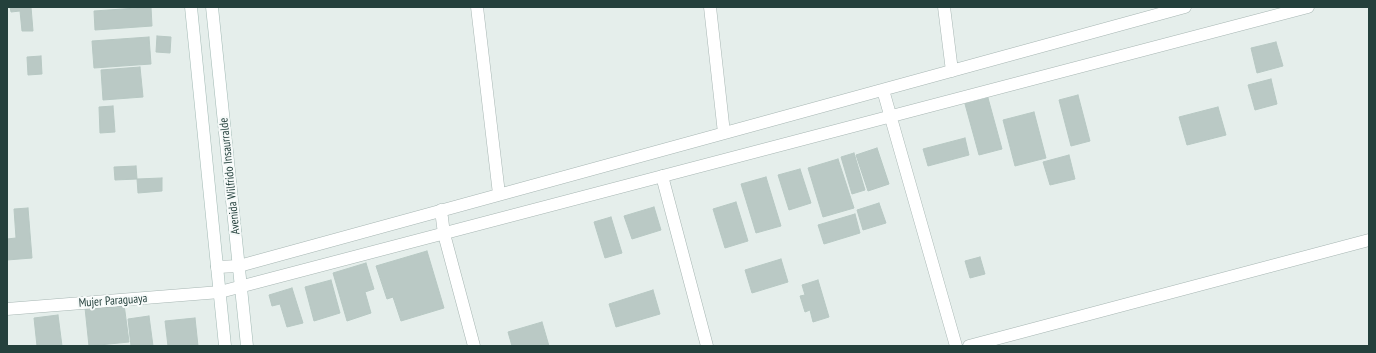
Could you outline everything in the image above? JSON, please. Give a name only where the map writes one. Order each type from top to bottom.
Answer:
[{"type":"street","name":"Avenida Wilfrido Insaurralde","points":[[191,7],[225,346]]},
{"type":"street","name":"Avenida Wilfrido Insaurralde","points":[[212,7],[247,346]]},
{"type":"street","points":[[477,7],[499,194]]},
{"type":"street","points":[[710,7],[724,133]]},
{"type":"street","points":[[944,7],[952,71]]},
{"type":"street","name":"Mujer Paraguaya","points":[[7,309],[220,292],[1308,7]]},
{"type":"street","points":[[217,267],[239,266],[1178,8]]},
{"type":"street","points":[[883,90],[956,346]]},
{"type":"street","points":[[662,176],[707,346]]},
{"type":"street","points":[[441,210],[444,234],[474,346]]},
{"type":"street","points":[[969,346],[1369,240]]},
{"type":"building","points":[[10,7],[31,7],[33,31],[22,31],[20,11],[11,12]]},
{"type":"building","points":[[151,7],[152,26],[95,30],[94,11]]},
{"type":"building","points":[[157,36],[171,37],[170,53],[156,52]]},
{"type":"building","points":[[149,37],[151,64],[94,68],[92,41]]},
{"type":"building","points":[[1276,42],[1283,66],[1257,73],[1251,48]]},
{"type":"building","points":[[41,56],[42,74],[28,75],[27,57]]},
{"type":"building","points":[[140,67],[143,97],[103,100],[101,70]]},
{"type":"building","points":[[1271,79],[1277,104],[1255,110],[1248,85]]},
{"type":"building","points":[[1078,95],[1090,141],[1071,146],[1059,100]]},
{"type":"building","points":[[988,98],[1002,149],[979,155],[965,104]]},
{"type":"building","points":[[113,106],[115,132],[100,133],[99,107]]},
{"type":"building","points":[[1218,107],[1226,135],[1187,145],[1179,117]]},
{"type":"building","points":[[1034,112],[1046,158],[1015,166],[1003,120]]},
{"type":"building","points":[[965,138],[969,155],[928,166],[923,149]]},
{"type":"building","points":[[877,148],[889,184],[868,191],[856,155]]},
{"type":"building","points":[[854,153],[865,190],[852,194],[841,157]]},
{"type":"building","points":[[1069,155],[1075,179],[1050,185],[1043,162]]},
{"type":"building","points":[[838,159],[854,208],[823,217],[808,168]]},
{"type":"building","points":[[136,166],[137,179],[115,180],[114,167]]},
{"type":"building","points":[[800,169],[811,203],[789,210],[778,175]]},
{"type":"building","points":[[766,177],[781,226],[756,233],[741,184]]},
{"type":"building","points":[[162,178],[162,191],[138,193],[137,179]]},
{"type":"building","points":[[736,202],[748,241],[725,248],[713,209]]},
{"type":"building","points":[[879,203],[886,223],[863,230],[857,210]]},
{"type":"building","points":[[654,207],[661,230],[632,239],[624,216]]},
{"type":"building","points":[[28,208],[32,258],[7,260],[7,239],[16,238],[14,209]]},
{"type":"building","points":[[855,214],[860,233],[824,244],[818,225]]},
{"type":"building","points":[[611,217],[622,253],[605,258],[594,222]]},
{"type":"building","points":[[427,251],[444,308],[401,321],[393,297],[387,299],[376,266]]},
{"type":"building","points":[[980,257],[985,274],[970,278],[965,261]]},
{"type":"building","points":[[781,259],[788,282],[752,293],[745,270]]},
{"type":"building","points":[[366,263],[374,289],[365,292],[371,313],[347,321],[333,273]]},
{"type":"building","points":[[331,280],[340,313],[314,321],[305,287]]},
{"type":"building","points":[[818,280],[829,317],[813,322],[810,310],[805,312],[800,296],[805,295],[802,285]]},
{"type":"building","points":[[292,288],[303,323],[287,327],[280,304],[272,306],[269,295]]},
{"type":"building","points":[[653,290],[660,314],[616,327],[609,304]]},
{"type":"building","points":[[124,304],[129,342],[89,346],[85,308]]},
{"type":"building","points":[[58,315],[62,346],[37,346],[34,318]]},
{"type":"building","points":[[149,316],[153,346],[131,346],[128,319]]},
{"type":"building","points":[[195,318],[198,346],[168,346],[165,321]]},
{"type":"building","points":[[542,322],[549,346],[512,346],[508,332]]}]
